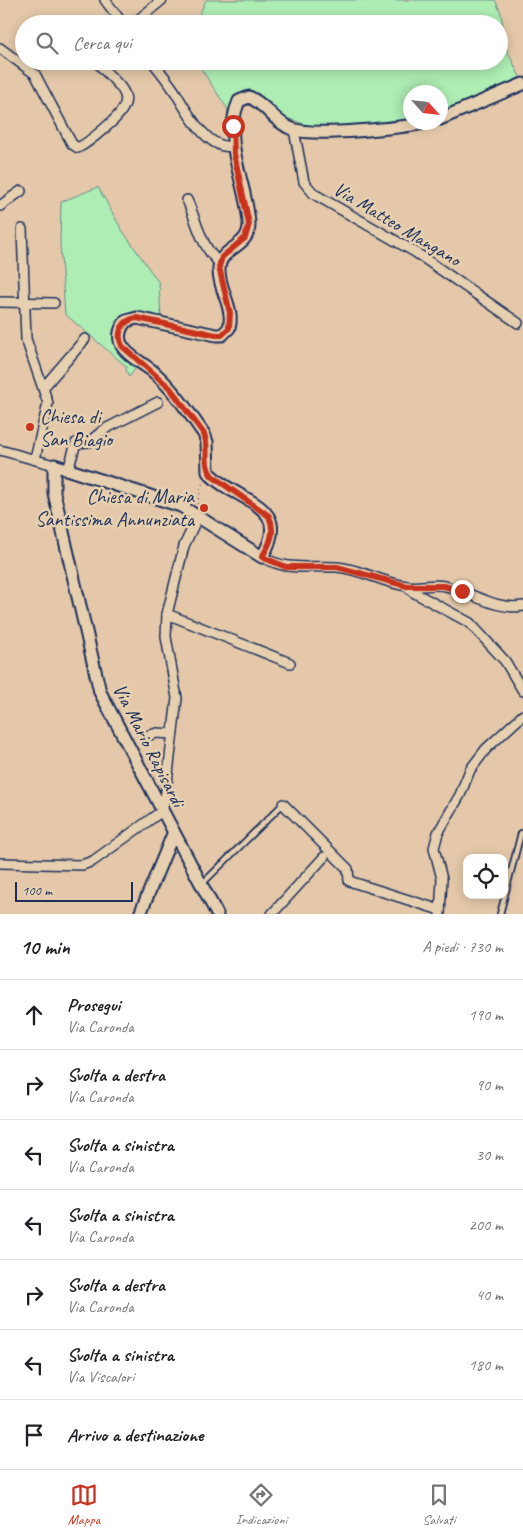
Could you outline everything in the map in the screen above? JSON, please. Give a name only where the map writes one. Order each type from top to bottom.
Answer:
[{"type":"street","points":[[105,0],[116,15]]},
{"type":"street","points":[[144,15],[162,0]]},
{"type":"street","points":[[0,48],[15,59]]},
{"type":"street","points":[[30,70],[35,74],[72,144],[78,148],[122,114],[126,104],[124,93],[104,70]]},
{"type":"street","points":[[159,70],[175,91],[190,118],[215,143],[226,148],[233,146]]},
{"type":"street","points":[[448,116],[523,84]]},
{"type":"street","points":[[262,557],[273,531],[269,516],[208,472],[207,442],[204,434],[170,388],[156,374],[125,350],[119,337],[122,326],[126,321],[137,318],[216,335],[227,332],[231,323],[230,313],[219,276],[220,263],[226,253],[245,238],[249,224],[233,146],[233,126],[237,105],[244,98],[252,99],[282,124],[294,130],[333,132],[403,125]]},
{"type":"street","name":"Via Matteo Mangano","points":[[294,130],[304,182],[314,194],[415,252],[518,323]]},
{"type":"street","points":[[0,206],[21,191]]},
{"type":"street","points":[[187,200],[202,240],[212,256],[220,263]]},
{"type":"street","points":[[22,229],[26,339],[48,403],[35,460]]},
{"type":"street","points":[[0,302],[54,303]]},
{"type":"street","points":[[42,388],[85,338]]},
{"type":"street","points":[[54,493],[68,470],[76,443],[89,442],[106,429],[158,402]]},
{"type":"street","points":[[0,450],[54,465],[181,506],[262,557],[286,567],[298,569],[337,567],[353,570],[383,581],[407,586],[444,586],[499,604],[523,606]]},
{"type":"street","name":"Via Mario Rapisardi","points":[[54,465],[54,493],[100,692],[173,834],[217,914]]},
{"type":"street","points":[[0,863],[11,865],[82,865],[104,854],[162,811],[177,698],[166,637],[167,614],[184,546],[196,515]]},
{"type":"street","points":[[407,586],[413,592],[470,623],[505,660],[523,691]]},
{"type":"street","points":[[167,614],[290,663]]},
{"type":"street","points":[[283,804],[348,869],[349,881],[440,912],[442,879],[434,848],[438,833],[460,795],[470,770],[486,749],[523,715]]},
{"type":"street","points":[[146,736],[156,733],[172,734]]},
{"type":"street","points":[[140,914],[173,834]]},
{"type":"street","points":[[272,914],[324,857]]},
{"type":"lane","points":[[202,884],[283,804]]},
{"type":"lane","points":[[500,914],[522,833]]},
{"type":"path","points":[[196,515],[204,478],[208,472]]},
{"type":"green space","points":[[206,0],[495,0],[501,15],[199,15]]},
{"type":"green space","points":[[508,52],[522,81],[448,112],[448,85],[403,85],[403,123],[334,129],[306,125],[284,117],[246,92],[238,97],[229,122],[227,108],[202,70],[508,70]]},
{"type":"green space","points":[[98,187],[122,230],[159,283],[161,318],[151,313],[117,326],[138,365],[129,377],[126,370],[127,367],[65,314],[60,243],[61,202]]},
{"type":"place","name":"Chiesa di San Biagio","points":[[30,427]]},
{"type":"place","name":"Chiesa di Maria Santissima Annunziata","points":[[204,508]]},
{"type":"route","points":[[233,126],[234,154],[249,224],[248,233],[241,244],[222,257],[219,267],[219,276],[230,313],[231,323],[227,332],[222,335],[216,335],[130,318],[122,326],[119,337],[120,342],[125,350],[156,374],[170,388],[204,434],[207,442],[208,472],[269,516],[273,531],[262,557],[266,560],[298,569],[337,567],[407,586],[424,587],[436,585],[462,591]]}]
